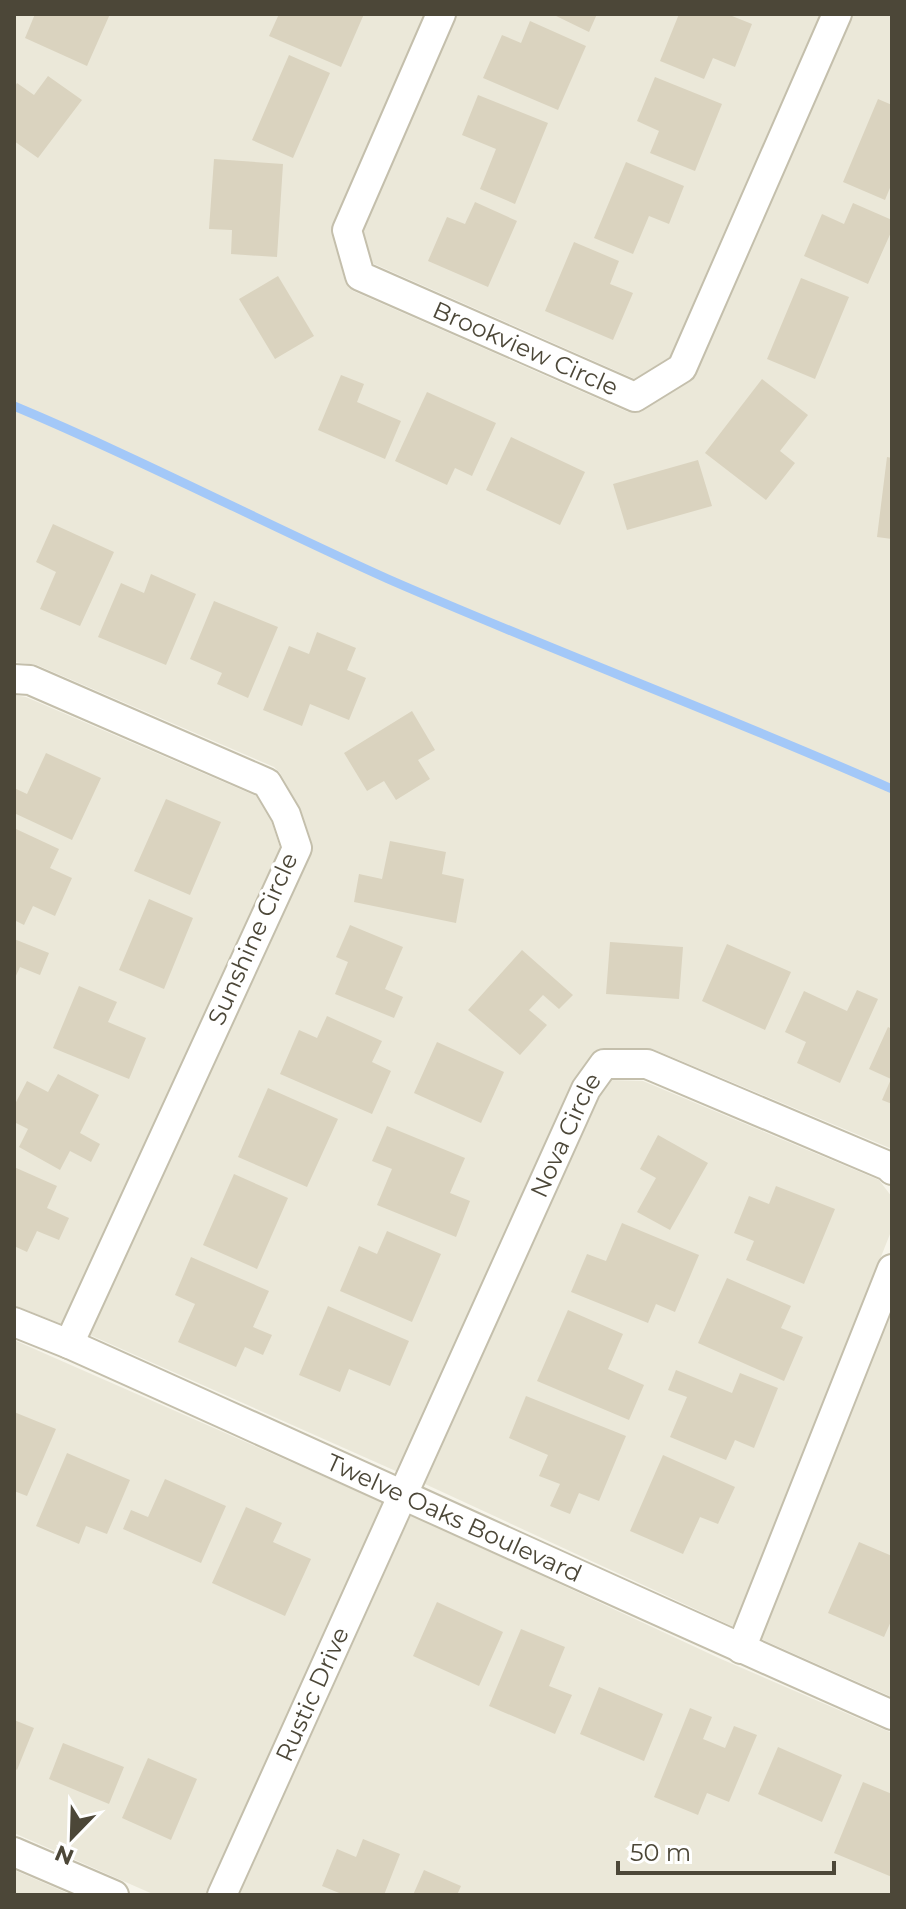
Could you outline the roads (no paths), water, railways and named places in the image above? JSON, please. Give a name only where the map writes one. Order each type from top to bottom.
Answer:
[{"type":"street","name":"Brookview Circle","points":[[441,14],[347,230],[360,276],[635,397],[682,368],[837,14]]},
{"type":"street","name":"Sunshine Circle","points":[[14,679],[30,680],[267,783],[286,815],[297,848],[69,1344]]},
{"type":"street","name":"Nova Circle","points":[[404,1493],[586,1089],[604,1064],[647,1064],[892,1170]]},
{"type":"street","points":[[741,1649],[892,1269]]},
{"type":"street","name":"Twelve Oaks Boulevard","points":[[14,1322],[404,1493],[741,1649],[892,1715]]},
{"type":"street","name":"Rustic Drive","points":[[222,1895],[404,1493]]},
{"type":"street","points":[[14,1852],[114,1895]]},
{"type":"waterway","points":[[14,406],[388,579],[892,789]]}]
